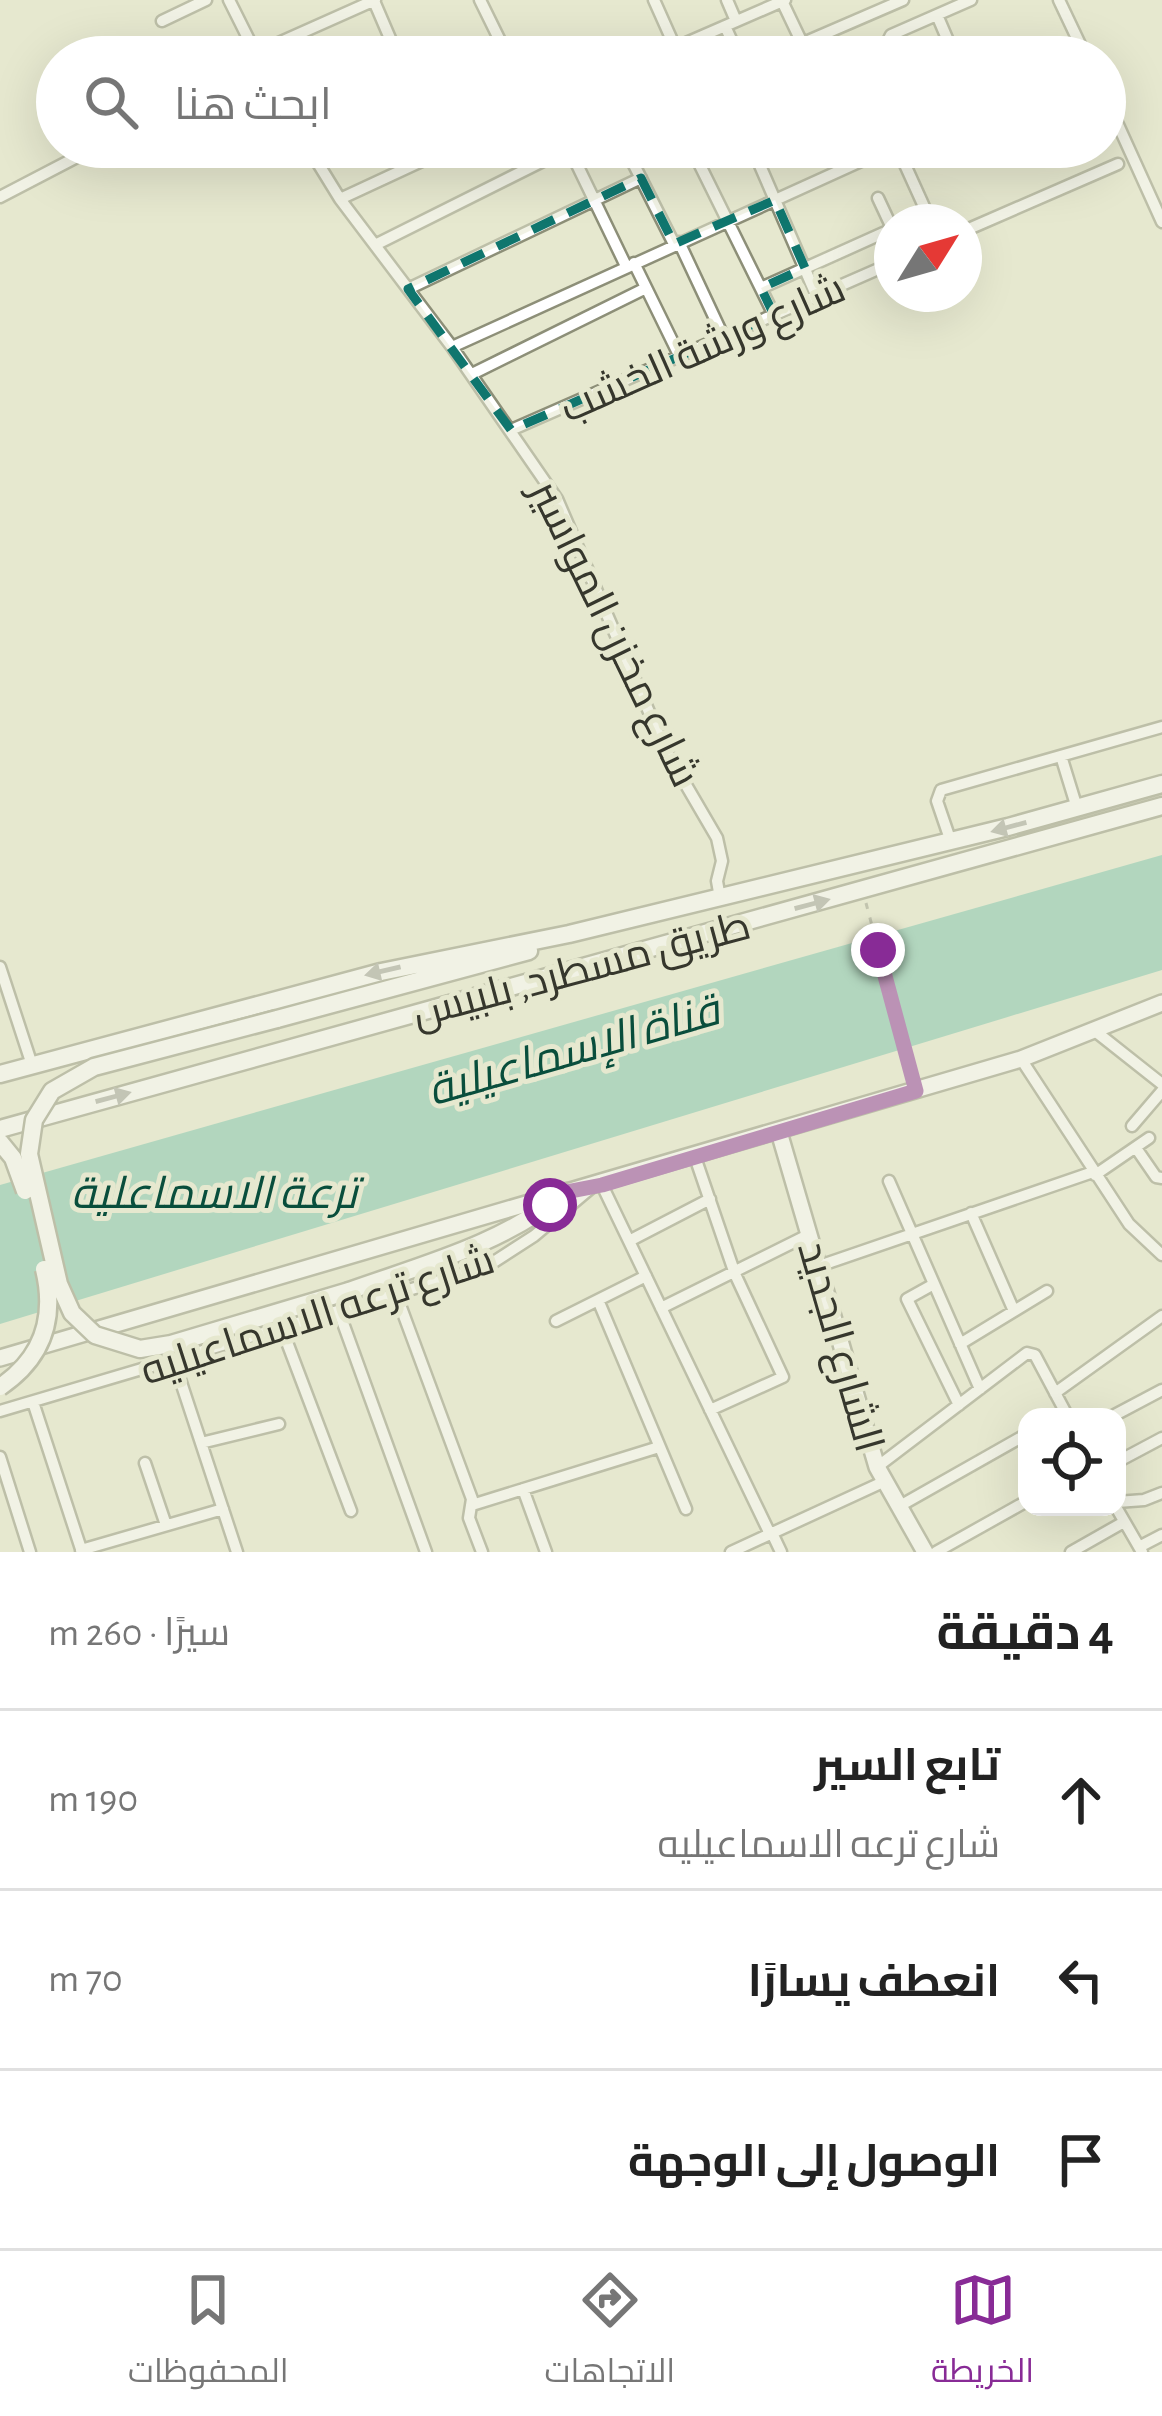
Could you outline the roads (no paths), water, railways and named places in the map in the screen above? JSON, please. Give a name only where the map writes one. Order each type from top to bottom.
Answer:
[{"type":"main road","name":"طريق مسطرد, بلبيس","points":[[0,1074],[381,972],[720,898],[1162,784]]},
{"type":"main road","name":"طريق مسطرد, بلبيس","points":[[0,1129],[1162,806]]},
{"type":"main road","points":[[566,1192],[495,1239],[349,1291],[172,1344],[140,1349],[109,1342],[82,1325],[59,1284],[29,1137],[41,1105],[66,1081],[94,1067],[487,964],[568,934]]},
{"type":"main road","name":"شارع ترعه الاسماعيليه","points":[[597,1186],[1021,1060],[1162,1003]]},
{"type":"main road","name":"الشارع الجديد","points":[[779,1132],[880,1474],[926,1552]]},
{"type":"main road","points":[[0,1142],[21,1173],[50,1305],[41,1344],[30,1361],[0,1387]]},
{"type":"main road","points":[[0,1358],[597,1186]]},
{"type":"street","points":[[163,21],[206,0]]},
{"type":"street","points":[[229,0],[247,36]]},
{"type":"street","points":[[297,36],[374,0],[389,36]]},
{"type":"street","points":[[480,0],[498,36]]},
{"type":"street","points":[[654,0],[670,36]]},
{"type":"street","points":[[727,0],[733,36]]},
{"type":"street","points":[[700,36],[784,0],[799,36]]},
{"type":"street","points":[[820,36],[903,0]]},
{"type":"street","points":[[890,36],[971,0]]},
{"type":"street","points":[[1059,0],[1076,36]]},
{"type":"street","points":[[937,15],[946,36]]},
{"type":"street","points":[[1126,142],[1162,222]]},
{"type":"street","points":[[0,197],[56,168]]},
{"type":"street","name":"شارع مخزن المواسير","points":[[321,168],[557,499],[665,749],[717,838],[722,861],[717,881],[720,898]]},
{"type":"street","points":[[340,200],[408,168]]},
{"type":"street","points":[[375,245],[528,168]]},
{"type":"street","points":[[580,168],[680,357]]},
{"type":"street","points":[[636,168],[724,338]]},
{"type":"street","points":[[701,168],[774,315]]},
{"type":"street","points":[[761,168],[817,296]]},
{"type":"street","points":[[452,347],[844,168]]},
{"type":"street","points":[[899,168],[921,204]]},
{"type":"street","points":[[982,224],[1109,168]]},
{"type":"street","points":[[408,289],[641,178]]},
{"type":"street","points":[[878,197],[881,204]]},
{"type":"street","points":[[761,288],[874,236]]},
{"type":"street","name":"شارع ورشة الخشب","points":[[512,430],[874,271]]},
{"type":"street","points":[[472,374],[646,288]]},
{"type":"street","points":[[951,842],[938,801],[941,790],[1162,727]]},
{"type":"street","points":[[1061,756],[1076,808]]},
{"type":"street","points":[[0,967],[32,1065]]},
{"type":"street","points":[[1095,1031],[1162,1088],[1132,1126]]},
{"type":"street","points":[[1021,1060],[1129,1224],[1162,1255]]},
{"type":"street","points":[[819,1266],[1094,1174],[1149,1138]]},
{"type":"street","points":[[1136,1148],[1158,1171]]},
{"type":"street","points":[[695,1157],[734,1272],[783,1377],[710,1410]]},
{"type":"street","points":[[889,1181],[980,1389]]},
{"type":"street","points":[[597,1186],[629,1241],[781,1552]]},
{"type":"street","name":"شارع ترعه الاسماعيليه","points":[[0,1411],[486,1267],[597,1186]]},
{"type":"street","points":[[629,1241],[710,1199]]},
{"type":"street","points":[[970,1213],[1014,1311]]},
{"type":"street","points":[[661,1307],[810,1234]]},
{"type":"street","points":[[556,1321],[646,1276]]},
{"type":"street","points":[[934,1284],[907,1299],[959,1405]]},
{"type":"street","points":[[960,1344],[1047,1291]]},
{"type":"street","points":[[396,1294],[472,1505],[470,1518],[482,1552]]},
{"type":"street","points":[[598,1300],[686,1509]]},
{"type":"street","points":[[339,1312],[426,1552]]},
{"type":"street","points":[[1055,1393],[1162,1316]]},
{"type":"street","points":[[282,1329],[351,1511]]},
{"type":"street","points":[[739,1550],[880,1474],[1025,1354],[1035,1355],[1060,1408]]},
{"type":"street","points":[[174,1361],[237,1552]]},
{"type":"street","points":[[1126,1409],[1162,1390]]},
{"type":"street","points":[[33,1402],[81,1551],[223,1509]]},
{"type":"street","points":[[201,1443],[279,1424]]},
{"type":"street","points":[[1126,1457],[1162,1438]]},
{"type":"street","points":[[898,1507],[1018,1439]]},
{"type":"street","points":[[472,1505],[659,1447]]},
{"type":"street","points":[[0,1457],[30,1552]]},
{"type":"street","points":[[145,1463],[166,1526]]},
{"type":"street","points":[[523,1489],[546,1552]]},
{"type":"street","points":[[1126,1503],[1162,1492]]},
{"type":"street","points":[[936,1552],[1018,1507]]},
{"type":"street","points":[[1121,1516],[1140,1550],[1162,1535]]},
{"type":"street","points":[[1071,1552],[1124,1522]]},
{"type":"water","name":"ترعة الاسماعلية","points":[[1162,855],[1162,970],[0,1324],[0,1185]]},
{"type":"water label","name":"قناة الإسماعيلية","points":[[573,1049]]}]
